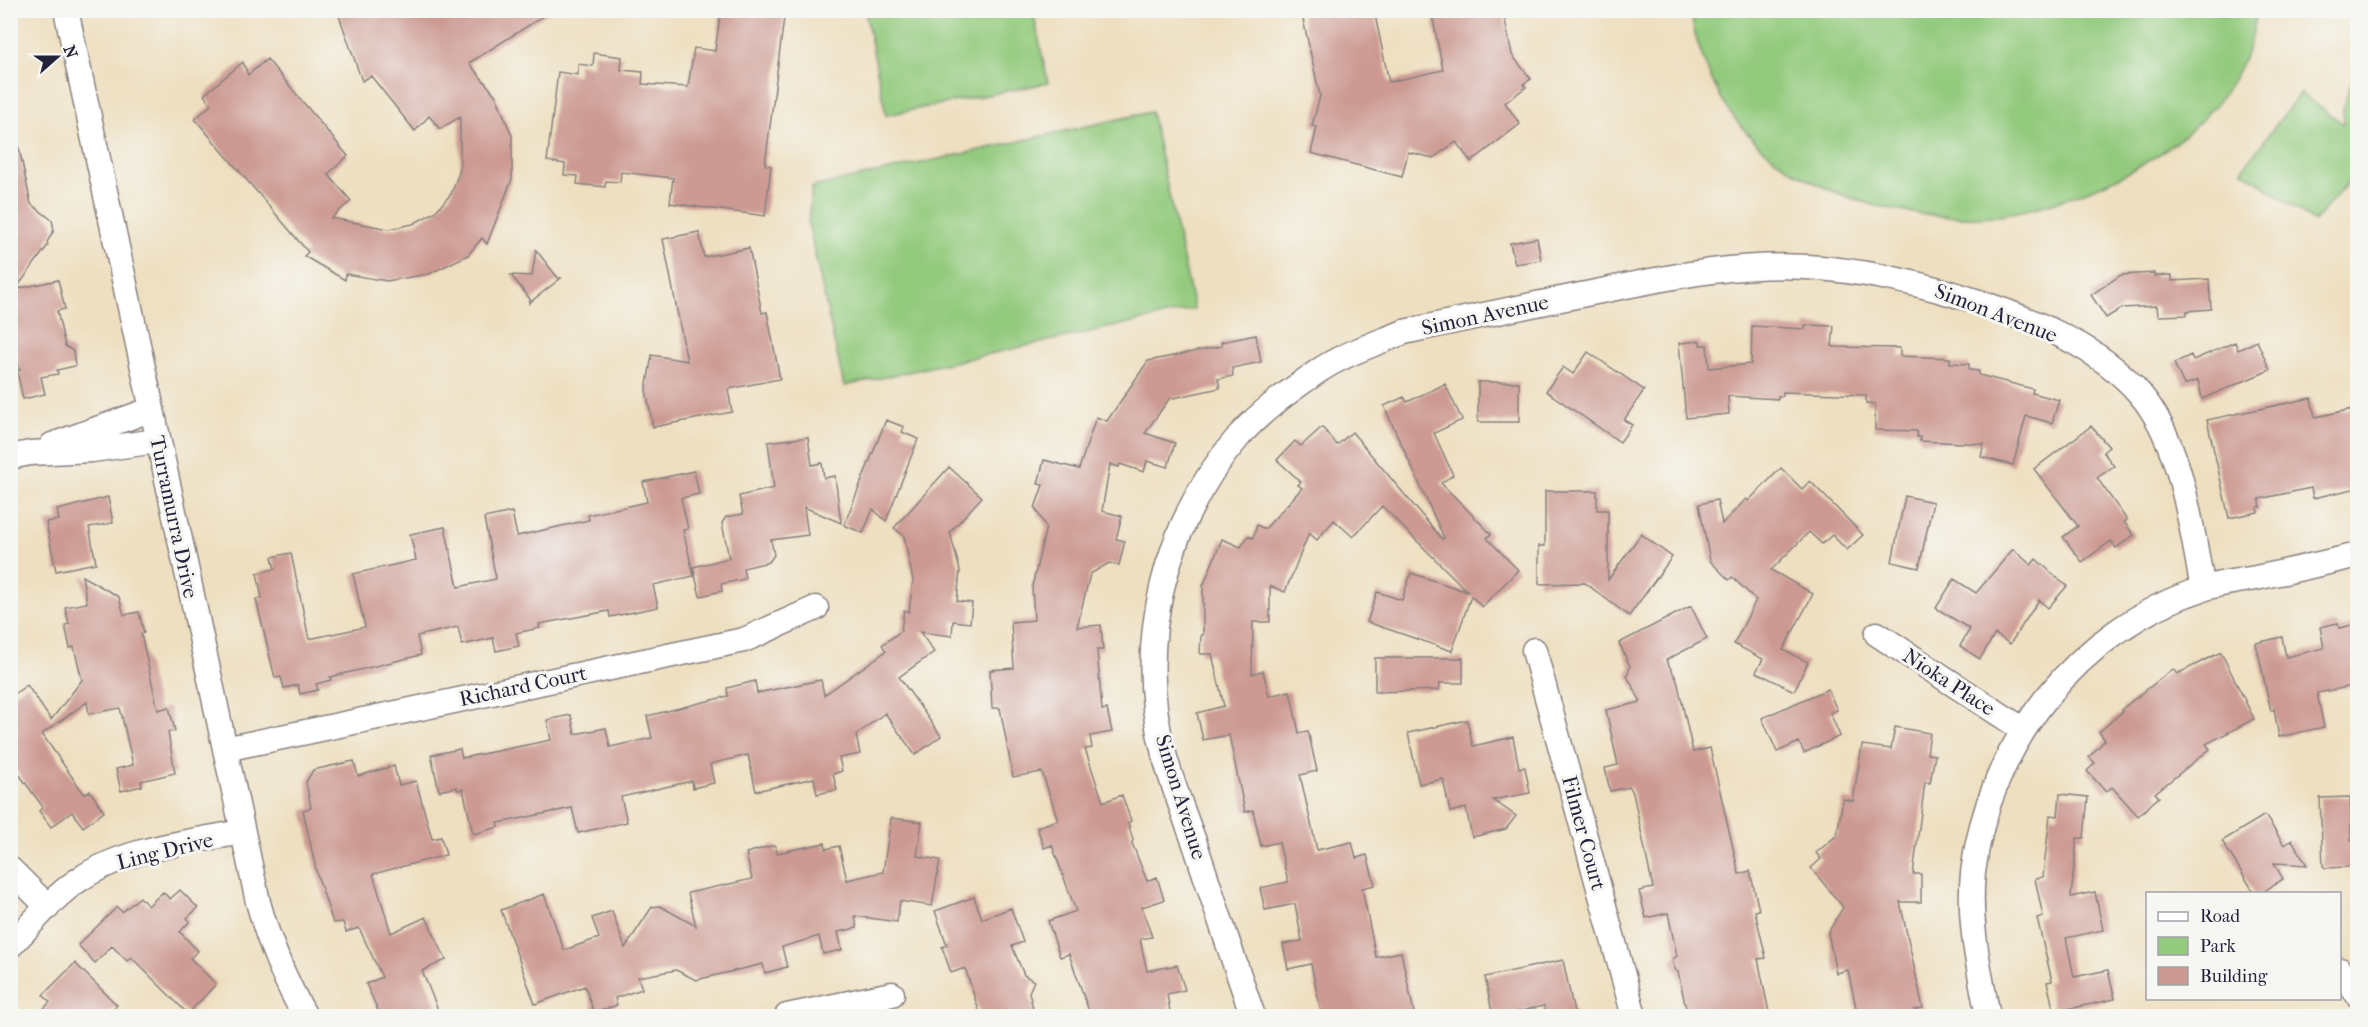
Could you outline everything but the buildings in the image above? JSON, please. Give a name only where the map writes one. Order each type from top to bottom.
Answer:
[{"type":"street","name":"Turramurra Drive","points":[[66,10],[241,832],[269,943],[305,1017]]},
{"type":"street","name":"Simon Avenue","points":[[1253,1017],[1163,753],[1154,681],[1157,604],[1170,556],[1189,509],[1240,434],[1319,370],[1360,349],[1404,332],[1696,272],[1772,267],[1821,268],[1934,288],[1971,299],[2055,333],[2106,362],[2140,394],[2162,430],[2176,463],[2203,589]]},
{"type":"street","points":[[20,455],[150,410]]},
{"type":"street","points":[[20,455],[92,450],[157,441]]},
{"type":"street","points":[[1988,1017],[1972,927],[1973,874],[1980,835],[1996,782],[2022,729],[2046,697],[2109,637],[2146,612],[2203,589],[2358,555]]},
{"type":"street","name":"Richard Court","points":[[225,749],[744,640],[816,608]]},
{"type":"street","name":"Nioka Place","points":[[1877,634],[2022,729]]},
{"type":"street","name":"Filmer Court","points":[[1534,650],[1634,1017]]},
{"type":"street","name":"Ling Drive","points":[[10,946],[48,907],[78,881],[118,860],[153,850],[241,832]]},
{"type":"street","points":[[10,869],[48,907]]},
{"type":"street","points":[[2341,971],[2358,994]]},
{"type":"street","points":[[787,1017],[892,994]]},
{"type":"green space","points":[[1691,10],[2257,11],[2248,47],[2233,80],[2212,108],[2187,133],[2158,155],[2093,189],[2059,201],[2008,214],[1956,217],[1919,214],[1847,197],[1813,182],[1782,164],[1754,140],[1731,113],[1705,63],[1696,37]]},
{"type":"green space","points":[[865,11],[1033,11],[1048,83],[886,115]]},
{"type":"green space","points":[[2357,66],[2357,183],[2350,180],[2314,222],[2242,170],[2300,93],[2344,124],[2343,107]]},
{"type":"green space","points":[[1151,112],[1194,309],[844,386],[808,223],[812,187]]}]
